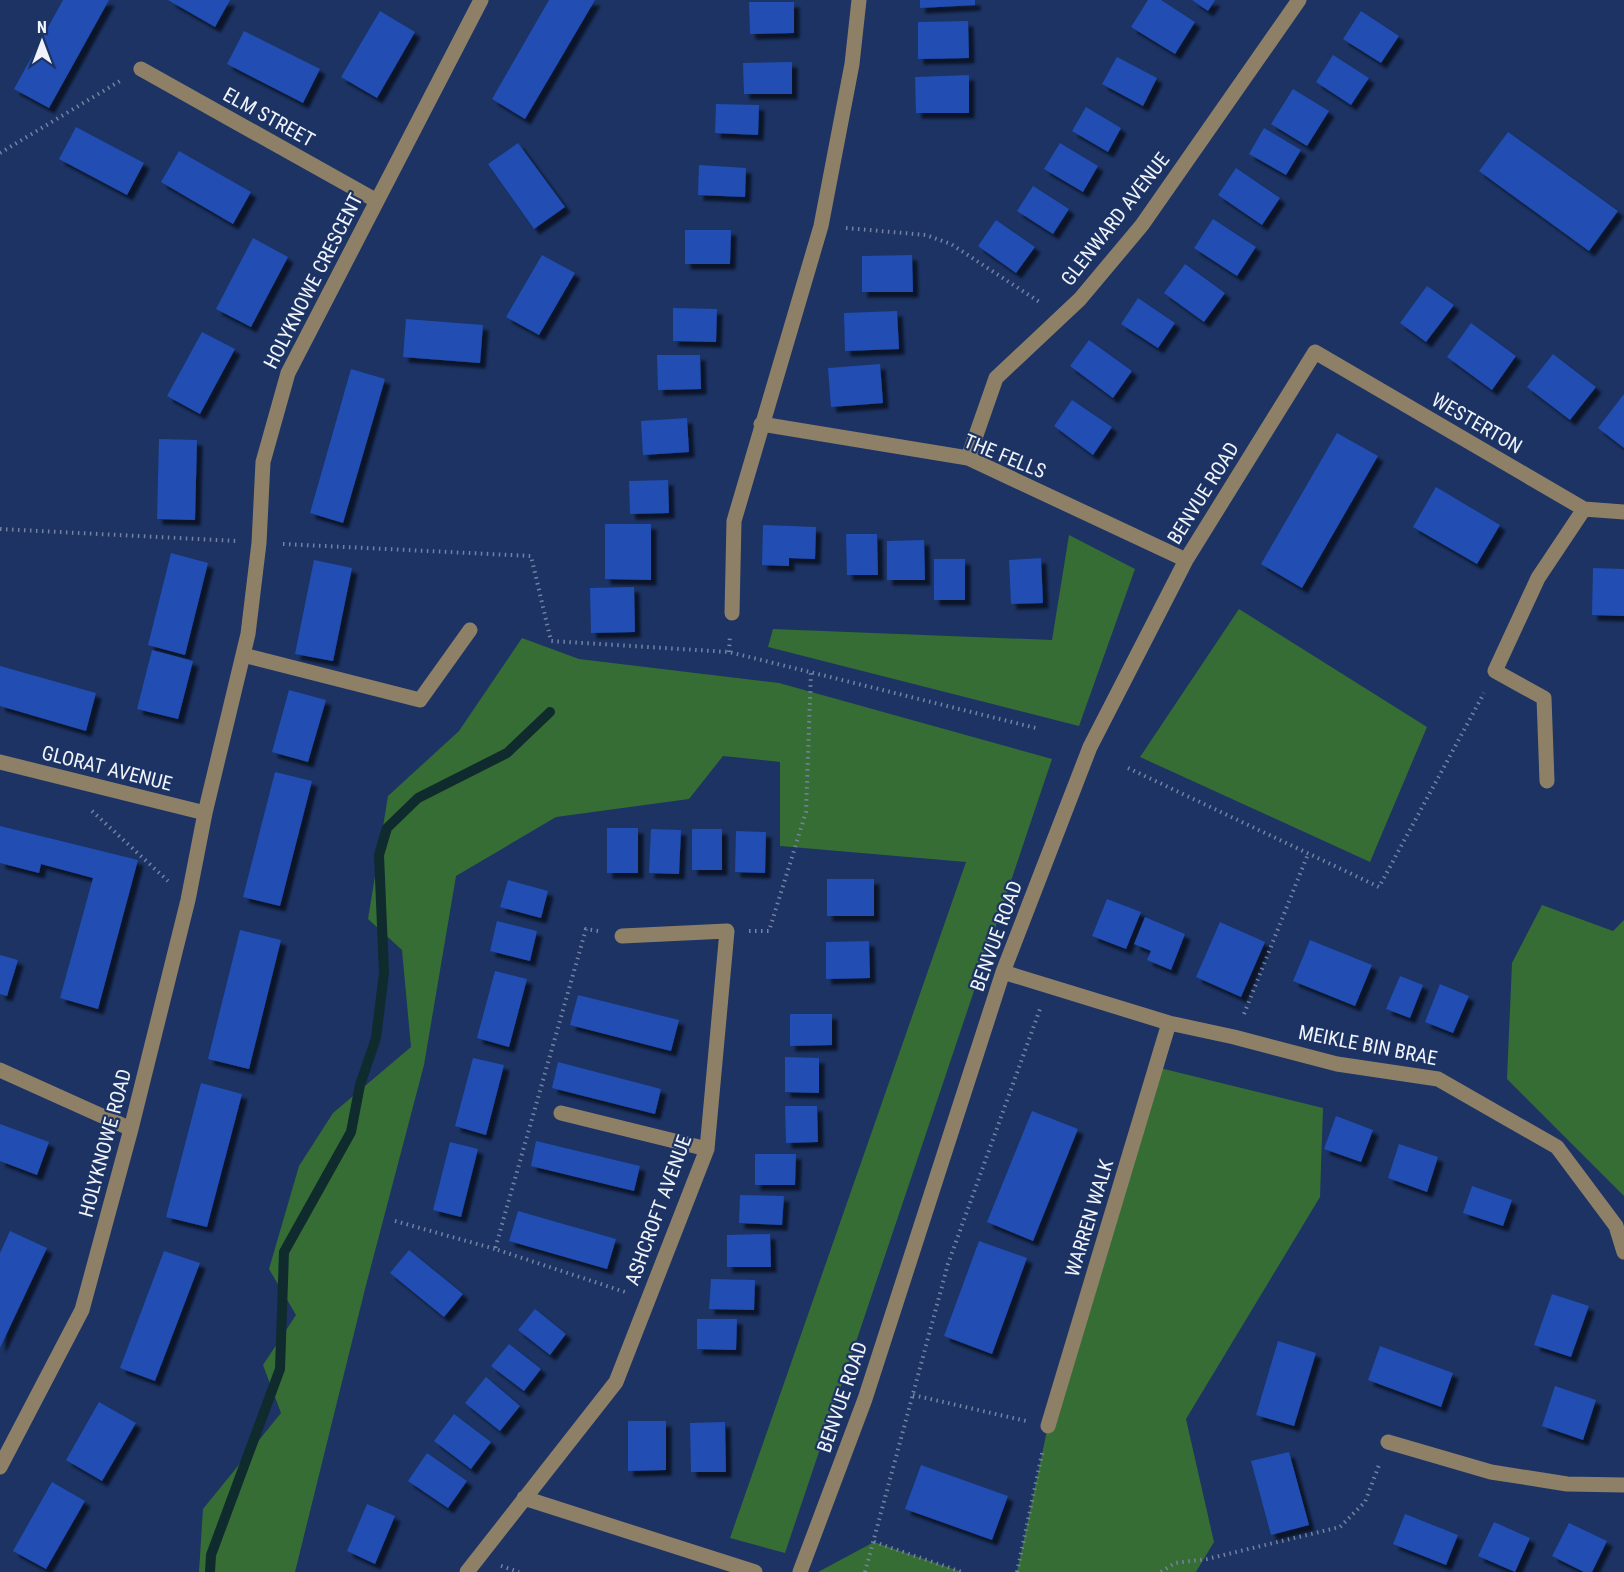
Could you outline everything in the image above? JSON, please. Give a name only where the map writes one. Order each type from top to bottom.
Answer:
[{"type":"street","name":"HOLYKNOWE CRESCENT","points":[[204,813],[243,655],[259,543],[263,462],[288,373],[482,0]]},
{"type":"street","points":[[732,613],[734,521],[821,226],[852,64],[859,0]]},
{"type":"street","name":"GLENWARD AVENUE","points":[[968,459],[996,378],[1080,299],[1142,225],[1299,0]]},
{"type":"street","name":"ELM STREET","points":[[141,69],[377,201]]},
{"type":"street","name":"WESTERTON","points":[[1315,352],[1584,509],[1624,512]]},
{"type":"street","name":"BENVUE ROAD","points":[[800,1572],[865,1399],[1003,972],[1090,747],[1186,560],[1315,352]]},
{"type":"street","name":"THE FELLS","points":[[761,424],[968,459],[1186,560]]},
{"type":"street","points":[[1547,780],[1544,699],[1495,671],[1538,578],[1584,509]]},
{"type":"street","points":[[243,655],[420,700],[470,630]]},
{"type":"street","name":"GLORAT AVENUE","points":[[0,762],[204,813]]},
{"type":"street","name":"HOLYKNOWE ROAD","points":[[0,1467],[82,1310],[131,1129],[188,900],[204,813]]},
{"type":"street","points":[[622,936],[727,931]]},
{"type":"street","name":"ASHCROFT AVENUE","points":[[467,1572],[616,1382],[707,1149],[727,931]]},
{"type":"street","name":"MEIKLE BIN BRAE","points":[[1003,972],[1169,1023],[1234,1037],[1337,1064],[1438,1079],[1557,1147],[1616,1226],[1624,1252]]},
{"type":"street","name":"WARREN WALK","points":[[1048,1426],[1169,1023]]},
{"type":"street","points":[[0,1070],[131,1129]]},
{"type":"street","points":[[561,1113],[707,1149]]},
{"type":"street","points":[[1388,1442],[1491,1472],[1568,1484],[1624,1485]]},
{"type":"street","points":[[524,1498],[755,1572]]},
{"type":"path","points":[[0,153],[141,69]]},
{"type":"path","points":[[821,226],[926,235],[951,244],[1062,316]]},
{"type":"path","points":[[0,529],[531,556],[551,641],[729,652],[1036,728]]},
{"type":"path","points":[[1128,768],[1379,888],[1495,671]]},
{"type":"path","points":[[727,931],[769,931],[806,812],[811,672]]},
{"type":"path","points":[[89,808],[188,900]]},
{"type":"path","points":[[1234,1037],[1308,854]]},
{"type":"path","points":[[865,1572],[948,1264],[1048,986]]},
{"type":"path","points":[[395,1221],[495,1249]]},
{"type":"path","points":[[913,1395],[1048,1426],[1017,1572]]},
{"type":"path","points":[[1161,1572],[1175,1563],[1207,1559],[1340,1527],[1365,1502],[1388,1442]]},
{"type":"path","points":[[874,1542],[962,1572]]},
{"type":"green space","points":[[1069,535],[1135,569],[1079,726],[768,647],[773,629],[1052,640]]},
{"type":"green space","points":[[1239,609],[1427,727],[1370,862],[1140,757]]},
{"type":"green space","points":[[522,638],[579,659],[779,683],[1052,759],[785,1553],[730,1538],[966,862],[780,846],[780,762],[723,756],[689,799],[556,817],[456,876],[424,1065],[365,1289],[295,1572],[199,1572],[203,1509],[281,1413],[263,1365],[296,1315],[269,1269],[299,1166],[333,1113],[411,1047],[402,950],[368,919],[388,796],[459,731]]},
{"type":"green space","points":[[1542,905],[1613,931],[1624,920],[1624,1196],[1507,1079],[1512,963]]},
{"type":"green space","points":[[1156,1067],[1323,1108],[1320,1197],[1186,1419],[1214,1542],[1196,1572],[1017,1572],[1048,1426]]},
{"type":"green space","points":[[874,1542],[962,1572],[818,1572]]},
{"type":"building","points":[[63,0],[109,0],[49,108],[14,89]]},
{"type":"building","points":[[168,0],[230,0],[215,27]]},
{"type":"building","points":[[549,0],[595,0],[525,119],[492,99]]},
{"type":"building","points":[[920,0],[975,0],[975,5],[920,8]]},
{"type":"building","points":[[1148,0],[1161,0],[1195,22],[1175,54],[1131,27]]},
{"type":"building","points":[[1192,0],[1215,0],[1208,11]]},
{"type":"building","points":[[749,2],[794,2],[794,33],[750,34]]},
{"type":"building","points":[[380,11],[415,32],[377,98],[341,77]]},
{"type":"building","points":[[1361,11],[1399,36],[1381,63],[1343,39]]},
{"type":"building","points":[[968,21],[969,58],[918,59],[918,22]]},
{"type":"building","points":[[244,31],[320,69],[303,103],[227,64]]},
{"type":"building","points":[[1333,55],[1369,78],[1351,105],[1316,82]]},
{"type":"building","points":[[1117,57],[1157,78],[1143,106],[1102,84]]},
{"type":"building","points":[[792,62],[792,94],[744,94],[743,63]]},
{"type":"building","points":[[969,75],[969,113],[916,113],[915,77]]},
{"type":"building","points":[[1293,89],[1329,111],[1307,146],[1271,124]]},
{"type":"building","points":[[716,104],[759,105],[758,135],[715,133]]},
{"type":"building","points":[[1086,107],[1121,128],[1108,152],[1072,131]]},
{"type":"building","points":[[76,127],[144,163],[127,195],[59,159]]},
{"type":"building","points":[[1264,128],[1301,150],[1286,175],[1249,154]]},
{"type":"building","points":[[1508,132],[1618,211],[1589,251],[1479,171]]},
{"type":"building","points":[[518,143],[565,207],[534,229],[488,164]]},
{"type":"building","points":[[1060,143],[1098,166],[1083,192],[1044,169]]},
{"type":"building","points":[[179,151],[251,192],[233,224],[161,182]]},
{"type":"building","points":[[699,165],[746,168],[745,197],[698,195]]},
{"type":"building","points":[[1236,168],[1280,198],[1262,225],[1218,195]]},
{"type":"building","points":[[1033,186],[1069,209],[1053,234],[1017,211]]},
{"type":"building","points":[[1213,219],[1256,247],[1237,276],[1194,248]]},
{"type":"building","points":[[996,220],[1035,247],[1016,273],[978,246]]},
{"type":"building","points":[[685,230],[731,230],[730,264],[685,264]]},
{"type":"building","points":[[253,238],[288,257],[251,327],[216,309]]},
{"type":"building","points":[[542,255],[575,273],[539,335],[506,317]]},
{"type":"building","points":[[912,255],[913,292],[862,292],[862,256]]},
{"type":"building","points":[[1185,264],[1225,293],[1204,322],[1164,293]]},
{"type":"building","points":[[1427,286],[1454,305],[1426,342],[1400,323]]},
{"type":"building","points":[[1138,298],[1175,323],[1158,348],[1121,324]]},
{"type":"building","points":[[673,308],[717,309],[716,342],[673,341]]},
{"type":"building","points":[[897,311],[899,349],[845,351],[844,313]]},
{"type":"building","points":[[406,319],[483,325],[480,363],[403,357]]},
{"type":"building","points":[[1471,323],[1516,356],[1492,390],[1447,357]]},
{"type":"building","points":[[202,332],[235,349],[200,414],[167,396]]},
{"type":"building","points":[[1089,340],[1132,371],[1113,398],[1070,366]]},
{"type":"building","points":[[1553,354],[1596,387],[1570,420],[1527,387]]},
{"type":"building","points":[[657,355],[700,355],[701,389],[658,390]]},
{"type":"building","points":[[880,364],[883,403],[831,407],[828,368]]},
{"type":"building","points":[[351,369],[385,379],[343,523],[310,513]]},
{"type":"building","points":[[1624,394],[1624,448],[1598,428]]},
{"type":"building","points":[[1072,400],[1112,427],[1093,455],[1054,426]]},
{"type":"building","points":[[687,418],[689,452],[643,455],[641,421]]},
{"type":"building","points":[[1337,433],[1378,456],[1302,588],[1261,564]]},
{"type":"building","points":[[159,439],[197,440],[195,520],[157,519]]},
{"type":"building","points":[[668,480],[669,513],[630,514],[629,481]]},
{"type":"building","points":[[1436,487],[1500,525],[1477,564],[1413,527]]},
{"type":"building","points":[[605,524],[651,524],[651,580],[605,579]]},
{"type":"building","points":[[763,525],[816,527],[815,559],[789,558],[789,566],[762,565]]},
{"type":"building","points":[[846,534],[877,534],[878,575],[847,575]]},
{"type":"building","points":[[924,540],[925,580],[887,580],[887,541]]},
{"type":"building","points":[[171,553],[208,563],[185,655],[148,645]]},
{"type":"building","points":[[1041,558],[1043,603],[1011,604],[1009,560]]},
{"type":"building","points":[[934,559],[965,559],[965,600],[934,600]]},
{"type":"building","points":[[314,560],[352,568],[333,661],[295,654]]},
{"type":"building","points":[[1593,568],[1624,569],[1624,616],[1592,615]]},
{"type":"building","points":[[634,587],[635,632],[591,633],[590,588]]},
{"type":"building","points":[[152,650],[193,661],[178,719],[137,709]]},
{"type":"building","points":[[0,666],[96,693],[86,731],[0,706]]},
{"type":"building","points":[[289,690],[326,700],[308,762],[272,752]]},
{"type":"building","points":[[275,772],[312,781],[280,906],[243,897]]},
{"type":"building","points":[[0,826],[138,860],[98,1009],[60,998],[93,878],[41,864],[39,873],[0,863]]},
{"type":"building","points":[[607,828],[638,828],[638,873],[607,873]]},
{"type":"building","points":[[651,829],[681,830],[679,874],[649,873]]},
{"type":"building","points":[[692,829],[722,829],[722,870],[692,870]]},
{"type":"building","points":[[736,831],[766,832],[765,873],[735,872]]},
{"type":"building","points":[[827,879],[874,879],[874,916],[827,916]]},
{"type":"building","points":[[508,880],[548,891],[541,918],[500,907]]},
{"type":"building","points":[[1107,899],[1141,912],[1126,949],[1092,936]]},
{"type":"building","points":[[1145,917],[1185,934],[1171,970],[1147,960],[1151,951],[1134,944]]},
{"type":"building","points":[[497,921],[537,931],[530,961],[490,951]]},
{"type":"building","points":[[1220,922],[1265,942],[1241,997],[1196,977]]},
{"type":"building","points":[[240,930],[281,940],[249,1069],[208,1059]]},
{"type":"building","points":[[1310,940],[1372,965],[1355,1006],[1293,981]]},
{"type":"building","points":[[869,941],[870,978],[826,979],[826,942]]},
{"type":"building","points":[[0,955],[18,960],[7,996],[0,994]]},
{"type":"building","points":[[495,971],[527,979],[509,1047],[477,1038]]},
{"type":"building","points":[[1400,976],[1423,985],[1410,1018],[1386,1009]]},
{"type":"building","points":[[1440,984],[1469,996],[1453,1033],[1425,1022]]},
{"type":"building","points":[[578,995],[679,1020],[671,1051],[570,1025]]},
{"type":"building","points":[[790,1014],[832,1014],[832,1045],[790,1046]]},
{"type":"building","points":[[785,1057],[819,1058],[819,1093],[785,1092]]},
{"type":"building","points":[[473,1058],[504,1065],[486,1135],[455,1126]]},
{"type":"building","points":[[558,1062],[661,1089],[655,1114],[552,1088]]},
{"type":"building","points":[[201,1083],[242,1094],[207,1227],[166,1217]]},
{"type":"building","points":[[785,1106],[817,1106],[818,1142],[786,1143]]},
{"type":"building","points":[[1032,1111],[1078,1129],[1033,1241],[987,1222]]},
{"type":"building","points":[[1336,1116],[1373,1130],[1361,1162],[1324,1149]]},
{"type":"building","points":[[0,1124],[49,1142],[37,1175],[0,1161]]},
{"type":"building","points":[[536,1141],[640,1166],[634,1191],[531,1166]]},
{"type":"building","points":[[450,1142],[478,1149],[461,1217],[433,1210]]},
{"type":"building","points":[[1399,1144],[1438,1157],[1427,1192],[1388,1178]]},
{"type":"building","points":[[755,1154],[796,1154],[795,1185],[755,1185]]},
{"type":"building","points":[[1472,1186],[1512,1200],[1503,1226],[1463,1213]]},
{"type":"building","points":[[740,1195],[784,1196],[782,1225],[739,1223]]},
{"type":"building","points":[[518,1211],[616,1239],[607,1269],[509,1241]]},
{"type":"building","points":[[10,1231],[47,1248],[0,1348],[0,1253]]},
{"type":"building","points":[[770,1234],[771,1267],[727,1267],[727,1235]]},
{"type":"building","points":[[979,1241],[1027,1258],[992,1354],[944,1336]]},
{"type":"building","points":[[409,1250],[463,1294],[444,1317],[390,1273]]},
{"type":"building","points":[[164,1251],[200,1263],[155,1381],[120,1368]]},
{"type":"building","points":[[711,1279],[755,1280],[754,1310],[709,1309]]},
{"type":"building","points":[[1552,1294],[1589,1306],[1571,1357],[1534,1345]]},
{"type":"building","points":[[535,1309],[566,1334],[550,1355],[518,1330]]},
{"type":"building","points":[[697,1319],[737,1319],[736,1350],[697,1349]]},
{"type":"building","points":[[1278,1341],[1316,1353],[1294,1426],[1256,1415]]},
{"type":"building","points":[[509,1344],[541,1369],[524,1391],[491,1366]]},
{"type":"building","points":[[1380,1346],[1453,1373],[1441,1407],[1368,1380]]},
{"type":"building","points":[[486,1377],[520,1406],[500,1431],[465,1403]]},
{"type":"building","points":[[1555,1386],[1596,1400],[1583,1440],[1542,1426]]},
{"type":"building","points":[[99,1402],[136,1423],[102,1481],[66,1460]]},
{"type":"building","points":[[454,1414],[491,1442],[471,1469],[434,1441]]},
{"type":"building","points":[[628,1421],[666,1421],[666,1470],[628,1471]]},
{"type":"building","points":[[725,1422],[726,1472],[691,1472],[690,1423]]},
{"type":"building","points":[[1289,1452],[1309,1525],[1271,1535],[1251,1461]]},
{"type":"building","points":[[427,1453],[467,1481],[448,1508],[408,1481]]},
{"type":"building","points":[[921,1465],[1008,1496],[992,1540],[905,1509]]},
{"type":"building","points":[[52,1482],[85,1501],[46,1569],[13,1551]]},
{"type":"building","points":[[367,1504],[395,1516],[375,1564],[347,1551]]},
{"type":"building","points":[[1405,1514],[1458,1535],[1446,1565],[1393,1544]]},
{"type":"building","points":[[1494,1522],[1530,1538],[1515,1572],[1478,1556]]},
{"type":"building","points":[[1569,1523],[1607,1541],[1592,1572],[1584,1572],[1552,1556]]},
{"type":"waterway","points":[[210,1572],[211,1555],[280,1369],[284,1252],[351,1132],[360,1085],[376,1038],[384,973],[379,855],[387,828],[418,798],[507,753],[550,712]]}]
